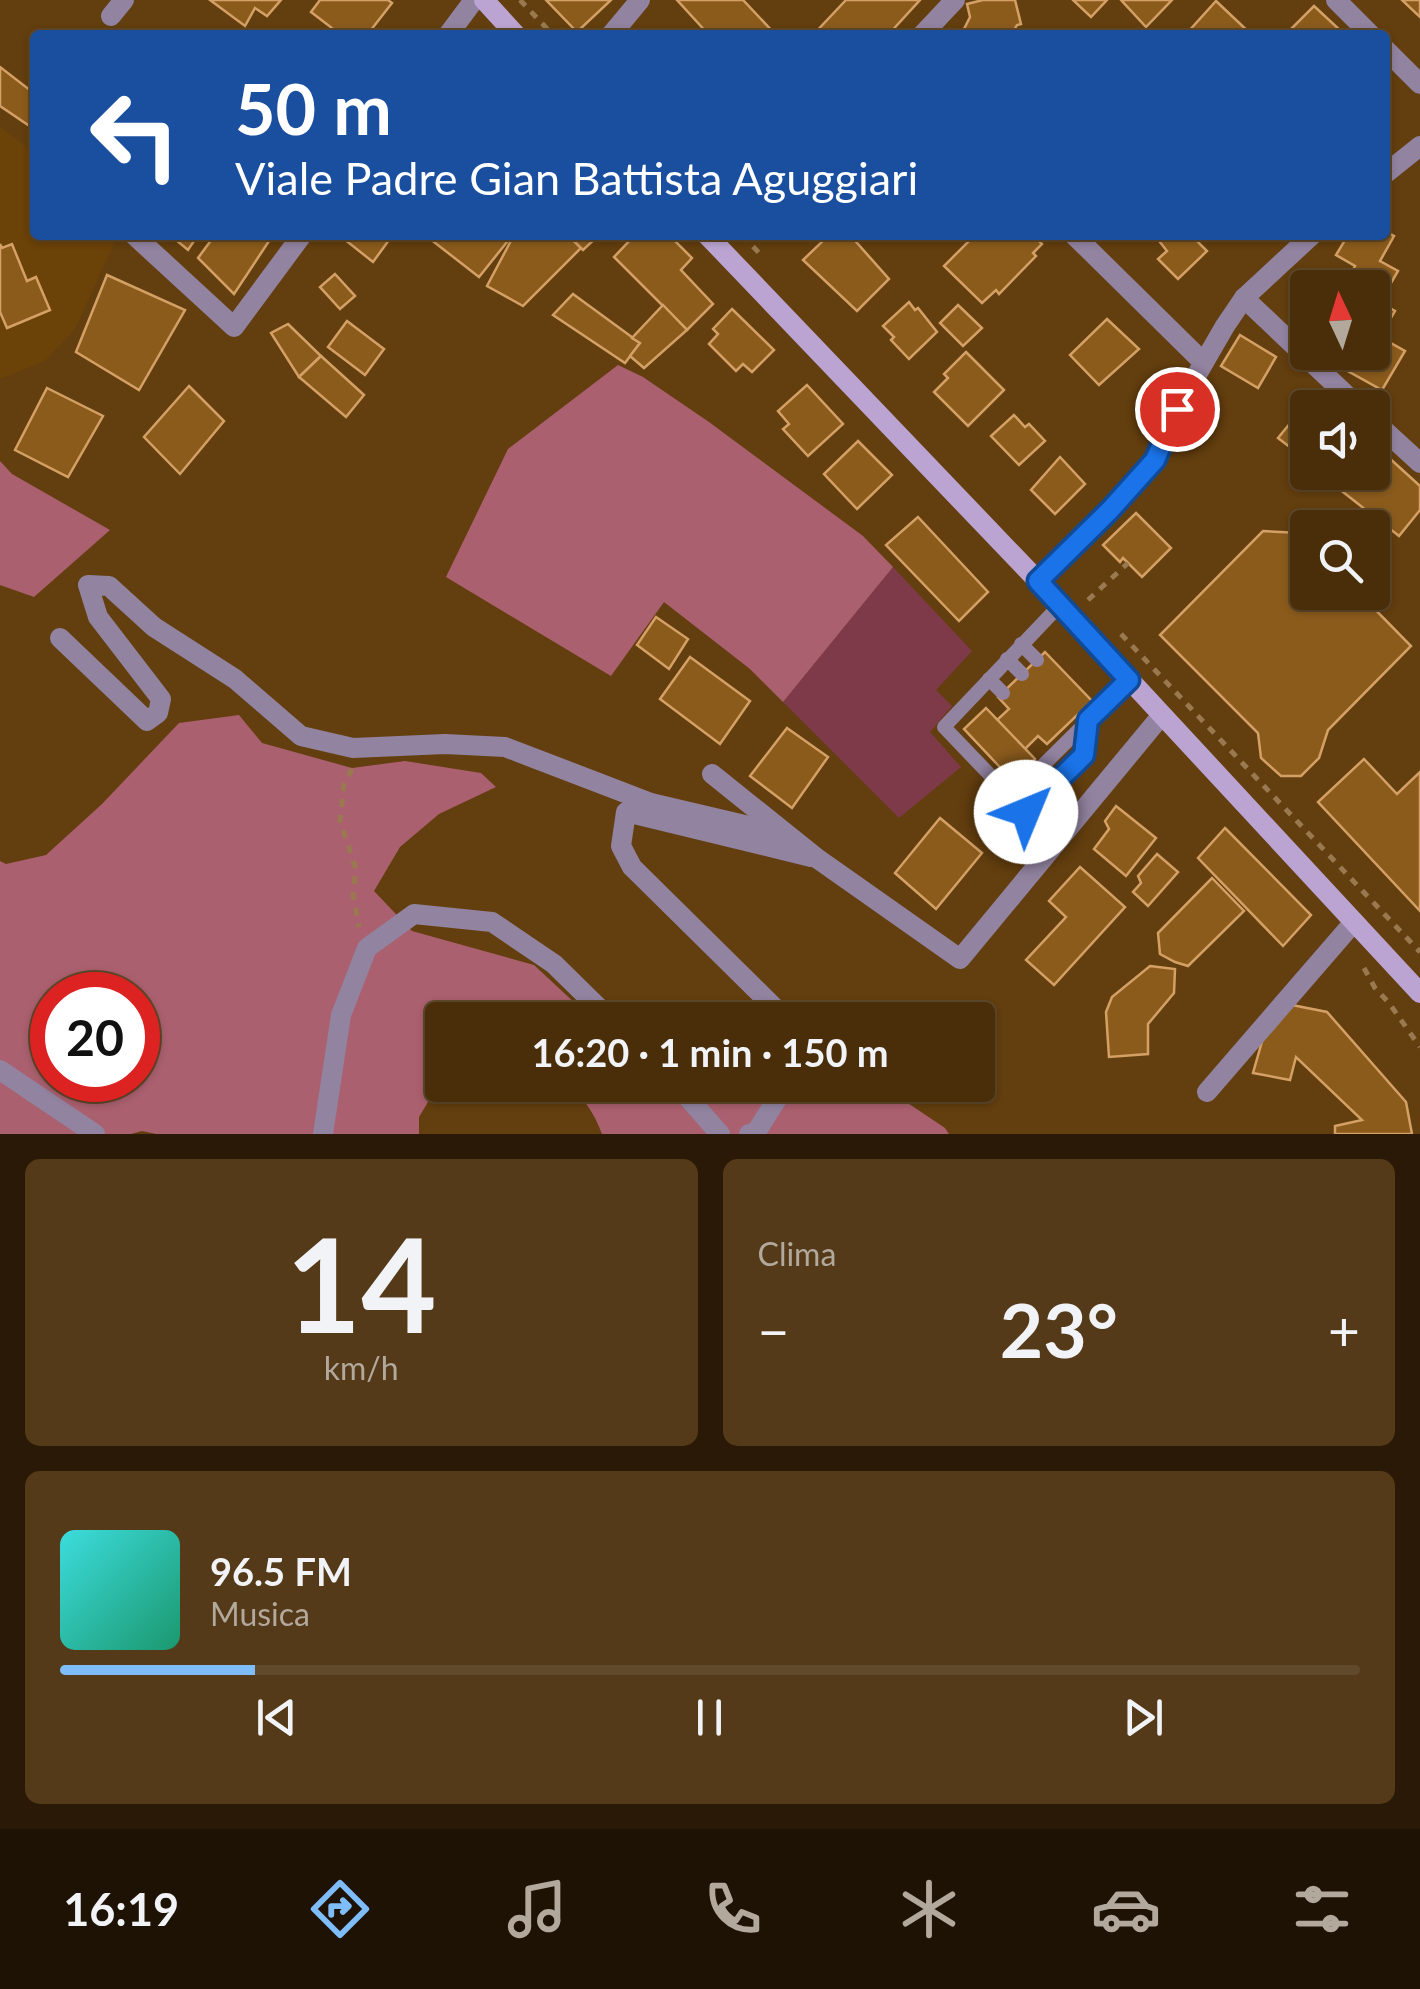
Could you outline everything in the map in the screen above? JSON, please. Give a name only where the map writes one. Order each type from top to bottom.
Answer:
[{"type":"main road","points":[[484,0],[511,30]]},
{"type":"main road","points":[[712,240],[1038,581],[1418,989]]},
{"type":"street","points":[[452,30],[474,0]]},
{"type":"street","points":[[615,30],[640,0]]},
{"type":"street","points":[[927,30],[954,0]]},
{"type":"street","points":[[1336,0],[1366,30]]},
{"type":"street","points":[[1390,54],[1420,84]]},
{"type":"street","points":[[1390,170],[1420,146]]},
{"type":"street","points":[[139,240],[234,327],[298,240]]},
{"type":"street","points":[[1079,240],[1203,362]]},
{"type":"street","points":[[1038,581],[1155,460],[1177,409],[1244,298],[1307,240]]},
{"type":"street","points":[[1244,298],[1341,390]]},
{"type":"street","points":[[1390,436],[1420,464]]},
{"type":"street","points":[[60,638],[147,721],[158,713],[160,699],[98,617],[88,585],[109,586],[154,626],[236,679],[301,736],[354,748],[445,744],[505,747],[652,803],[787,835]]},
{"type":"street","points":[[712,774],[818,859],[960,958],[1161,716]]},
{"type":"street","points":[[768,1002],[632,866],[621,846],[626,812],[818,859]]},
{"type":"street","points":[[323,1134],[341,1015],[364,956],[368,948],[414,914],[492,922],[554,964],[593,1002]]},
{"type":"street","points":[[1207,1092],[1354,922]]},
{"type":"street","points":[[0,1070],[95,1134]]},
{"type":"street","points":[[692,1102],[720,1134]]},
{"type":"street","points":[[748,1134],[755,1134],[775,1102]]},
{"type":"lane","points":[[1060,605],[944,726],[1026,812],[1084,755],[1083,719]]},
{"type":"lane","points":[[1022,644],[1038,660]]},
{"type":"lane","points":[[1008,659],[1022,674]]},
{"type":"lane","points":[[989,679],[1003,693]]},
{"type":"lane","points":[[1011,797],[1056,744],[1129,680]]},
{"type":"path","points":[[520,0],[548,30]]},
{"type":"path","points":[[1088,600],[1128,562]]},
{"type":"path","points":[[364,956],[353,894],[356,869],[340,821],[344,784],[370,748]]},
{"type":"path","points":[[1362,962],[1375,988],[1420,1046]]},
{"type":"shaded area","points":[[0,127],[30,149],[30,240],[116,240],[75,329],[45,361],[0,379]]},
{"type":"shaded area","points":[[618,365],[643,377],[709,422],[863,536],[893,567],[783,702],[750,669],[664,602],[611,676],[446,577],[508,449]]},
{"type":"shaded area","points":[[0,461],[12,474],[110,530],[34,597],[0,585]]},
{"type":"shaded area","points":[[893,567],[972,651],[936,690],[952,706],[930,732],[961,767],[899,818],[783,702]]},
{"type":"shaded area","points":[[239,715],[262,743],[352,768],[405,761],[481,773],[496,787],[439,814],[400,847],[374,891],[412,931],[534,965],[574,1002],[425,1002],[425,1102],[428,1102],[419,1117],[419,1134],[0,1134],[0,861],[6,864],[46,855],[102,804],[179,723]]},
{"type":"shaded area","points":[[584,1102],[906,1102],[949,1134],[602,1134]]},
{"type":"building","points":[[210,0],[281,0],[267,16],[255,8],[245,26]]},
{"type":"building","points":[[320,0],[392,3],[371,30],[334,30],[311,12]]},
{"type":"building","points":[[546,0],[611,0],[579,30]]},
{"type":"building","points":[[677,0],[743,0],[771,30],[704,30]]},
{"type":"building","points":[[846,0],[920,0],[893,30],[818,30]]},
{"type":"building","points":[[1015,0],[1021,24],[1014,30],[964,30],[970,17],[967,4]]},
{"type":"building","points":[[1073,0],[1107,0],[1091,17]]},
{"type":"building","points":[[1121,0],[1172,0],[1146,27]]},
{"type":"building","points":[[1402,0],[1420,0],[1420,17]]},
{"type":"building","points":[[1216,1],[1247,30],[1190,30]]},
{"type":"building","points":[[1314,6],[1340,30],[1290,30]]},
{"type":"building","points":[[0,67],[30,90],[30,126],[0,106]]},
{"type":"building","points":[[1390,234],[1394,236],[1380,261],[1398,271],[1390,285],[1390,270],[1353,270],[1355,266],[1336,255],[1345,240],[1390,240]]},
{"type":"building","points":[[176,240],[195,240],[188,250]]},
{"type":"building","points":[[211,240],[270,240],[234,294],[198,258]]},
{"type":"building","points":[[345,240],[389,240],[373,262]]},
{"type":"building","points":[[431,240],[507,242],[479,277]]},
{"type":"building","points":[[511,240],[573,240],[581,248],[523,306],[487,286]]},
{"type":"building","points":[[573,240],[594,240],[583,250]]},
{"type":"building","points":[[630,240],[674,240],[692,258],[681,270],[713,304],[687,330],[614,257]]},
{"type":"building","points":[[824,240],[854,240],[889,279],[857,311],[803,260]]},
{"type":"building","points":[[970,240],[1038,240],[1042,244],[1033,253],[1036,256],[999,294],[996,290],[982,303],[944,266]]},
{"type":"building","points":[[1196,240],[1207,251],[1178,279],[1158,259],[1167,251],[1160,242]]},
{"type":"building","points":[[0,244],[2,248],[12,244],[27,281],[36,277],[50,310],[7,328],[0,312]]},
{"type":"building","points":[[335,274],[355,296],[340,309],[320,287]]},
{"type":"building","points":[[107,275],[185,310],[139,390],[76,352]]},
{"type":"building","points":[[573,294],[640,343],[625,363],[553,315]]},
{"type":"building","points":[[909,302],[937,332],[909,359],[883,326]]},
{"type":"building","points":[[663,305],[687,330],[644,368],[630,356],[640,343],[632,338]]},
{"type":"building","points":[[958,305],[982,328],[963,346],[940,323]]},
{"type":"building","points":[[732,309],[774,350],[752,372],[743,364],[736,371],[709,344],[718,334],[713,329]]},
{"type":"building","points":[[1107,319],[1139,349],[1099,385],[1070,355]]},
{"type":"building","points":[[347,321],[384,349],[365,375],[328,347]]},
{"type":"building","points":[[288,324],[321,356],[299,377],[271,333]]},
{"type":"building","points":[[1240,335],[1276,357],[1258,388],[1221,366]]},
{"type":"building","points":[[1390,343],[1405,351],[1382,390],[1346,370],[1390,370]]},
{"type":"building","points":[[966,352],[1004,390],[968,426],[934,392],[948,378],[944,374]]},
{"type":"building","points":[[321,356],[364,395],[346,417],[299,377]]},
{"type":"building","points":[[807,385],[843,424],[808,456],[783,429],[789,424],[778,411]]},
{"type":"building","points":[[189,386],[224,421],[180,474],[144,437]]},
{"type":"building","points":[[47,388],[103,416],[68,477],[15,450]]},
{"type":"building","points":[[1014,415],[1045,441],[1019,465],[991,436]]},
{"type":"building","points":[[1290,423],[1290,447],[1278,438]]},
{"type":"building","points":[[858,441],[892,475],[857,509],[824,474]]},
{"type":"building","points":[[1060,457],[1085,484],[1055,514],[1031,490]]},
{"type":"building","points":[[1390,459],[1420,486],[1420,510],[1399,536],[1390,529],[1390,510],[1366,510],[1341,490],[1390,490]]},
{"type":"building","points":[[1136,513],[1171,548],[1142,577],[1103,545]]},
{"type":"building","points":[[918,517],[988,592],[959,621],[886,545]]},
{"type":"building","points":[[1263,531],[1290,532],[1290,610],[1376,610],[1411,646],[1328,730],[1319,758],[1301,776],[1281,776],[1261,758],[1258,733],[1160,635]]},
{"type":"building","points":[[656,617],[688,639],[669,669],[637,645]]},
{"type":"building","points":[[1045,652],[1092,701],[1047,744],[1038,736],[1025,749],[997,720],[1009,709],[998,697]]},
{"type":"building","points":[[690,657],[750,701],[720,744],[660,699]]},
{"type":"building","points":[[986,708],[1035,759],[1012,780],[964,729]]},
{"type":"building","points":[[787,728],[828,757],[792,808],[750,776]]},
{"type":"building","points":[[1364,759],[1397,794],[1420,772],[1420,911],[1318,802]]},
{"type":"building","points":[[1116,806],[1156,838],[1126,876],[1094,849],[1109,829],[1105,821]]},
{"type":"building","points":[[940,818],[982,853],[936,909],[895,873]]},
{"type":"building","points":[[1225,828],[1311,915],[1283,946],[1198,858]]},
{"type":"building","points":[[1157,854],[1178,872],[1148,906],[1133,892],[1141,883],[1138,876]]},
{"type":"building","points":[[1080,867],[1125,907],[1054,985],[1026,960],[1066,917],[1049,901]]},
{"type":"building","points":[[1212,878],[1244,911],[1188,966],[1160,954],[1158,933]]},
{"type":"building","points":[[1150,966],[1175,969],[1174,993],[1148,1024],[1148,1054],[1109,1057],[1106,1012],[1112,997]]},
{"type":"building","points":[[1277,1002],[1327,1012],[1406,1102],[1412,1134],[1335,1134],[1335,1126],[1362,1120],[1296,1057],[1290,1080],[1253,1073]]},
{"type":"route","points":[[1026,812],[1084,755],[1088,720],[1129,680],[1038,581],[1155,460],[1177,409]]}]
